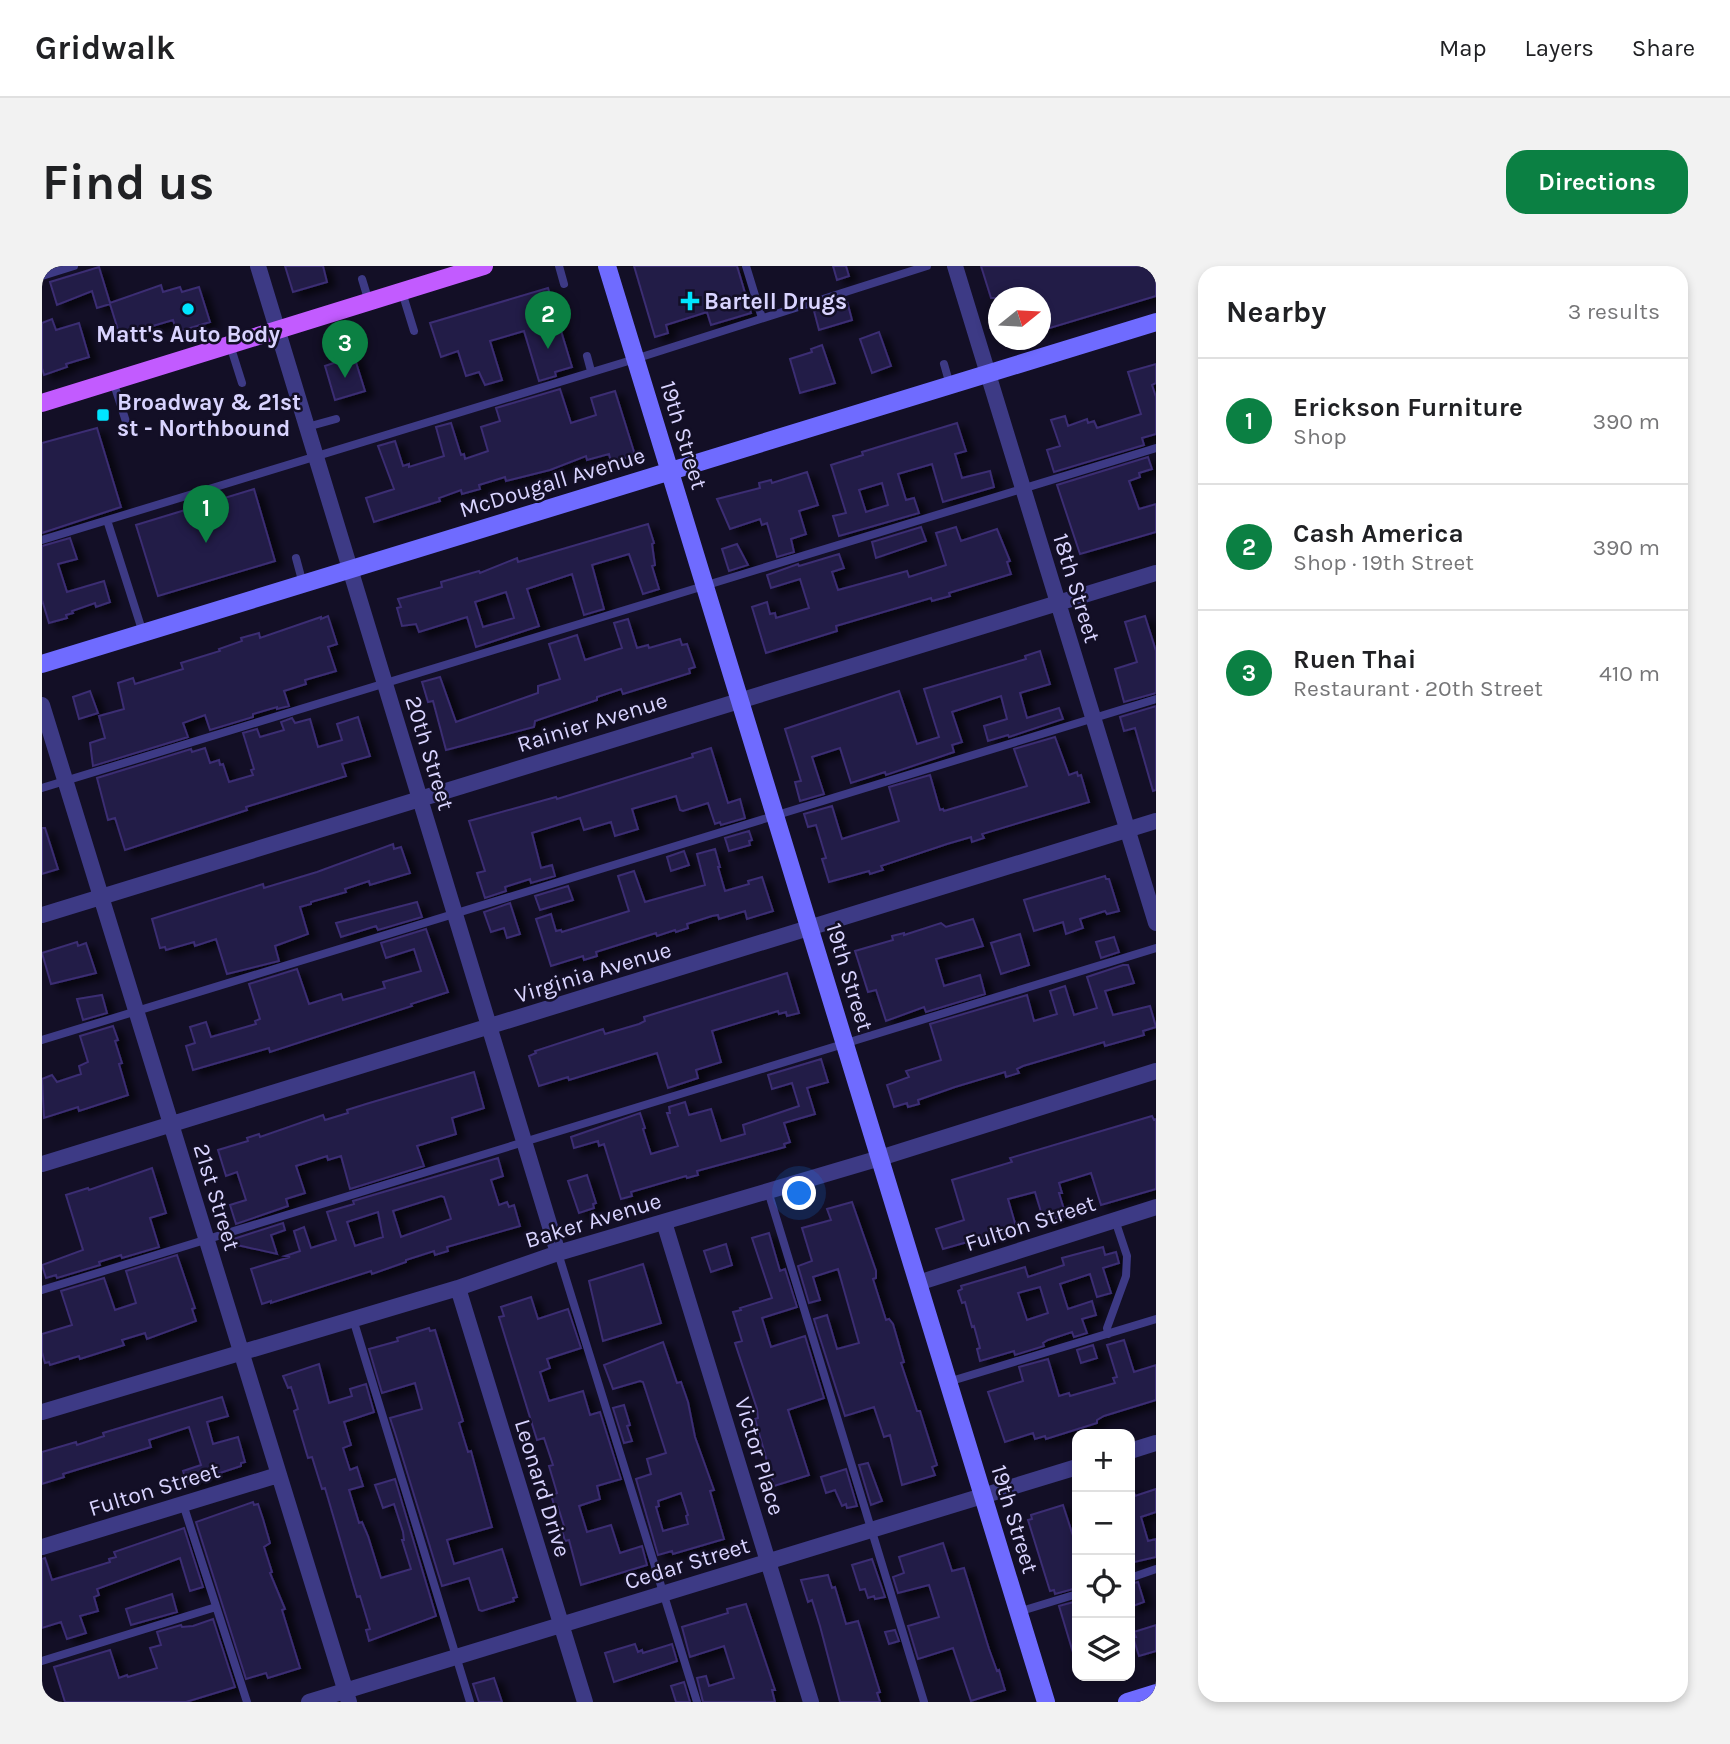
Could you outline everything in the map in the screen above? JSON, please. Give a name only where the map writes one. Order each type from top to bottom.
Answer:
[{"type":"main road","points":[[42,403],[402,292],[457,270],[484,266]]},
{"type":"street","name":"20th Street","points":[[258,266],[558,1253]]},
{"type":"street","name":"19th Street","points":[[607,266],[1046,1702]]},
{"type":"street","name":"18th Street","points":[[955,266],[1156,923]]},
{"type":"street","name":"McDougall Avenue","points":[[42,664],[1156,321]]},
{"type":"street","name":"Rainier Avenue","points":[[42,915],[1156,573]]},
{"type":"street","name":"21st Street","points":[[42,705],[347,1696]]},
{"type":"street","name":"Virginia Avenue","points":[[42,1164],[1156,821]]},
{"type":"street","name":"Baker Avenue","points":[[42,1412],[458,1287],[558,1253],[880,1158],[1156,1071]]},
{"type":"street","name":"Fulton Street","points":[[918,1283],[1156,1207]]},
{"type":"street","name":"Victor Place","points":[[664,1222],[811,1702]]},
{"type":"street","name":"Leonard Drive","points":[[458,1287],[585,1702]]},
{"type":"street","points":[[1135,1449],[1156,1443]]},
{"type":"street","name":"Cedar Street","points":[[309,1702],[347,1696],[456,1657],[1072,1469]]},
{"type":"street","name":"Fulton Street","points":[[42,1546],[278,1475]]},
{"type":"street","points":[[1127,1702],[1156,1693]]},
{"type":"lane","points":[[42,276],[74,266]]},
{"type":"lane","points":[[559,266],[564,284]]},
{"type":"lane","points":[[746,266],[762,318]]},
{"type":"lane","points":[[42,540],[635,359],[927,266]]},
{"type":"lane","points":[[916,270],[919,280]]},
{"type":"lane","points":[[362,279],[369,302]]},
{"type":"lane","points":[[402,292],[414,331]]},
{"type":"lane","points":[[230,345],[242,383]]},
{"type":"lane","points":[[587,356],[591,372]]},
{"type":"lane","points":[[944,364],[950,385]]},
{"type":"lane","points":[[113,381],[129,431]]},
{"type":"lane","points":[[307,427],[335,419]]},
{"type":"lane","points":[[42,788],[1156,448]]},
{"type":"lane","points":[[107,520],[143,633]]},
{"type":"lane","points":[[296,558],[303,584]]},
{"type":"lane","points":[[42,1040],[1156,699]]},
{"type":"lane","points":[[42,1290],[1156,948]]},
{"type":"lane","points":[[768,1191],[924,1702]]},
{"type":"lane","points":[[1108,1334],[1107,1328],[1126,1276],[1127,1256],[1115,1220]]},
{"type":"lane","points":[[558,1253],[697,1702]]},
{"type":"lane","points":[[353,1319],[470,1702]]},
{"type":"lane","points":[[948,1382],[1156,1320]]},
{"type":"lane","points":[[183,1504],[247,1702]]},
{"type":"lane","points":[[1135,1575],[1156,1569]]},
{"type":"lane","points":[[1018,1612],[1072,1596]]},
{"type":"lane","points":[[42,1661],[216,1607]]},
{"type":"building","points":[[285,266],[323,266],[327,282],[293,292]]},
{"type":"building","points":[[634,266],[737,266],[751,313],[711,325],[707,312],[666,325],[668,333],[655,337]]},
{"type":"building","points":[[833,266],[846,266],[849,276],[837,280]]},
{"type":"building","points":[[981,266],[1156,266],[1156,296],[1051,328],[1051,287],[988,288]]},
{"type":"building","points":[[99,267],[110,303],[161,285],[163,292],[180,287],[182,292],[199,287],[210,322],[177,332],[173,320],[129,333],[128,330],[119,333],[110,304],[97,308],[92,291],[57,305],[50,282]]},
{"type":"building","points":[[548,288],[572,367],[539,381],[524,331],[490,341],[502,380],[485,385],[479,372],[466,376],[458,351],[441,357],[430,323]]},
{"type":"building","points":[[847,301],[852,320],[819,330],[814,311]]},
{"type":"building","points":[[52,319],[56,330],[79,323],[89,357],[44,375],[42,323]]},
{"type":"building","points":[[879,332],[891,366],[872,373],[860,339]]},
{"type":"building","points":[[822,345],[835,383],[800,393],[790,359],[812,352],[811,349]]},
{"type":"building","points":[[354,356],[365,391],[335,400],[325,366]]},
{"type":"building","points":[[1156,364],[1156,383],[1152,385],[1156,397],[1156,434],[1142,438],[1144,445],[1054,472],[1047,450],[1060,446],[1051,420],[1065,416],[1068,426],[1087,419],[1088,423],[1094,421],[1097,428],[1141,414],[1128,372]]},
{"type":"building","points":[[560,389],[571,423],[596,415],[591,398],[615,391],[635,455],[611,462],[609,454],[587,460],[586,456],[550,470],[506,481],[505,477],[479,485],[480,489],[462,494],[461,490],[439,498],[440,501],[374,522],[366,498],[394,489],[378,446],[395,441],[403,466],[409,464],[409,467],[444,456],[436,427],[451,423],[461,455],[464,454],[465,459],[488,451],[481,427],[500,421],[496,408]]},
{"type":"building","points":[[957,423],[966,451],[955,454],[962,478],[990,471],[994,487],[943,502],[932,464],[898,474],[906,500],[914,498],[919,513],[839,536],[833,516],[846,513],[831,465],[863,455],[862,452]],"holes":[[[882,483],[888,505],[866,512],[859,490]]]},
{"type":"building","points":[[97,428],[121,507],[42,533],[42,443]]},
{"type":"building","points":[[1148,457],[1152,469],[1139,473],[1140,477],[1129,481],[1139,509],[1156,504],[1156,532],[1080,554],[1057,485]]},
{"type":"building","points":[[807,472],[818,505],[799,511],[806,534],[791,539],[794,552],[777,557],[767,523],[762,525],[760,519],[730,529],[717,499],[760,488],[759,483],[771,480],[772,483]]},
{"type":"building","points":[[254,489],[275,561],[158,596],[136,525]]},
{"type":"building","points":[[648,524],[654,543],[655,565],[652,566],[659,589],[643,594],[629,554],[592,565],[604,609],[584,615],[572,574],[527,589],[539,626],[476,647],[467,617],[419,632],[416,624],[402,626],[397,608],[401,607],[398,599],[442,587],[441,582],[479,571],[480,573],[517,558],[518,562]],"holes":[[[506,592],[514,618],[483,627],[475,602]]]},
{"type":"building","points":[[921,527],[926,541],[876,558],[872,542]]},
{"type":"building","points":[[956,527],[961,541],[997,529],[1010,561],[1007,562],[1011,574],[949,593],[950,596],[932,601],[931,598],[836,626],[837,631],[766,653],[752,607],[767,602],[770,614],[775,613],[776,618],[809,608],[800,579],[771,588],[767,575],[839,554],[844,568],[832,572],[838,590],[907,571],[909,577],[946,565],[936,533]]},
{"type":"building","points":[[70,538],[77,559],[58,564],[67,592],[104,581],[110,602],[96,607],[95,603],[72,611],[73,613],[66,615],[67,618],[49,623],[42,600],[42,546]]},
{"type":"building","points":[[737,544],[748,565],[729,571],[722,549]]},
{"type":"building","points":[[328,616],[337,644],[328,647],[336,671],[305,680],[306,684],[284,691],[289,706],[253,714],[253,717],[210,730],[205,715],[183,723],[188,737],[93,766],[90,743],[105,738],[99,716],[124,709],[118,683],[133,678],[135,684],[183,669],[181,663],[220,651],[219,649],[242,641],[241,638],[259,633],[260,638]]},
{"type":"building","points":[[1145,616],[1156,651],[1156,693],[1124,702],[1115,669],[1137,662],[1125,622]]},
{"type":"building","points":[[628,619],[637,648],[648,645],[649,648],[680,639],[682,645],[687,644],[695,667],[689,669],[690,673],[623,694],[621,689],[597,697],[597,700],[535,721],[534,727],[446,750],[433,701],[428,702],[422,682],[440,677],[456,722],[538,693],[538,686],[560,679],[549,644],[577,635],[585,660],[622,648],[614,623]]},
{"type":"building","points":[[1040,651],[1050,684],[1020,693],[1027,718],[1059,708],[1063,719],[988,741],[984,726],[1007,719],[1001,696],[952,712],[962,742],[952,745],[954,752],[886,775],[885,772],[851,783],[840,748],[812,757],[824,794],[800,801],[795,782],[801,781],[785,729],[899,691],[917,744],[939,737],[924,689],[1026,659],[1025,656]]},
{"type":"building","points":[[90,691],[98,713],[79,719],[73,697]]},
{"type":"building","points":[[1156,706],[1156,790],[1153,791],[1135,728],[1124,731],[1120,717]]},
{"type":"building","points":[[358,717],[370,756],[342,764],[346,776],[246,807],[247,810],[125,850],[115,818],[108,820],[97,778],[191,749],[192,752],[205,748],[210,763],[219,760],[220,765],[223,764],[229,782],[253,775],[251,770],[254,769],[243,733],[257,729],[260,737],[284,730],[281,722],[292,718],[295,723],[310,719],[318,747],[342,740],[337,724]]},
{"type":"building","points":[[1055,737],[1069,775],[1077,772],[1078,776],[1081,775],[1089,802],[982,834],[984,838],[972,842],[971,837],[947,844],[881,866],[883,870],[870,874],[869,871],[829,882],[822,859],[826,858],[816,825],[808,827],[804,814],[832,806],[842,839],[899,821],[889,787],[930,775],[940,810],[944,811],[1027,786],[1014,749]]},
{"type":"building","points":[[711,748],[728,803],[740,799],[745,818],[721,825],[720,822],[715,824],[708,803],[683,811],[680,810],[676,796],[632,809],[638,829],[615,836],[611,822],[584,830],[580,818],[532,833],[541,868],[552,865],[555,876],[531,883],[530,879],[505,887],[506,891],[485,898],[477,873],[485,871],[469,821],[556,797],[557,799],[693,757],[692,754]]},
{"type":"building","points":[[42,828],[45,828],[58,869],[42,874]]},
{"type":"building","points":[[749,831],[752,840],[749,841],[750,845],[729,851],[725,838]]},
{"type":"building","points":[[393,844],[394,849],[401,847],[410,873],[370,885],[369,881],[345,889],[346,892],[300,907],[308,934],[275,946],[279,961],[227,974],[216,939],[195,946],[194,942],[166,950],[165,947],[160,948],[152,919],[263,884],[264,888],[317,872]]},
{"type":"building","points":[[715,849],[725,891],[762,877],[773,911],[747,919],[745,911],[719,919],[718,915],[712,916],[687,924],[688,928],[676,932],[675,930],[657,936],[656,933],[596,952],[597,956],[584,960],[583,956],[551,966],[536,919],[551,914],[556,931],[562,932],[629,911],[618,876],[634,871],[645,902],[705,885],[697,854]]},
{"type":"building","points":[[684,851],[689,865],[671,871],[667,857]]},
{"type":"building","points":[[1105,876],[1109,879],[1119,911],[1107,914],[1105,911],[1080,919],[1083,928],[1066,934],[1063,922],[1034,931],[1024,900]]},
{"type":"building","points":[[568,886],[573,900],[540,910],[535,896]]},
{"type":"building","points":[[417,902],[422,917],[378,930],[376,926],[341,937],[336,923]]},
{"type":"building","points":[[510,903],[520,934],[507,938],[504,928],[491,932],[484,912]]},
{"type":"building","points":[[973,919],[983,946],[936,959],[944,986],[980,975],[985,994],[926,1012],[924,1007],[886,1021],[876,990],[868,992],[855,951],[893,940],[892,936],[904,935],[941,923],[946,927]]},
{"type":"building","points":[[426,929],[448,992],[270,1052],[269,1048],[193,1070],[186,1046],[195,1043],[190,1027],[206,1022],[211,1037],[256,1024],[255,1021],[260,1019],[249,984],[297,969],[309,1004],[341,994],[343,1000],[385,988],[383,982],[421,971],[414,949],[386,958],[381,943]]},
{"type":"building","points":[[1020,934],[1029,965],[1001,974],[991,943]]},
{"type":"building","points":[[1114,937],[1119,952],[1101,958],[1096,942]]},
{"type":"building","points":[[77,942],[78,946],[86,943],[96,973],[51,984],[42,953]]},
{"type":"building","points":[[1128,965],[1134,983],[1105,991],[1113,1015],[1150,1006],[1156,1027],[1143,1031],[1144,1035],[1105,1046],[1104,1042],[1023,1066],[1017,1069],[1019,1073],[1006,1077],[1005,1072],[955,1087],[918,1100],[919,1104],[908,1107],[907,1103],[894,1107],[887,1085],[909,1077],[906,1071],[941,1060],[930,1024],[1027,995],[1034,1021],[1057,1014],[1050,991],[1065,986],[1074,1015],[1097,1008],[1087,977]]},
{"type":"building","points":[[787,973],[799,1013],[787,1016],[786,1012],[779,1014],[778,1011],[712,1031],[721,1062],[696,1070],[698,1078],[668,1088],[657,1053],[569,1080],[568,1077],[539,1086],[529,1056],[536,1053],[535,1051],[603,1029],[605,1034],[639,1024],[645,1021],[644,1017]]},
{"type":"building","points":[[102,995],[107,1013],[83,1020],[77,999]]},
{"type":"building","points":[[113,1026],[122,1063],[119,1064],[128,1095],[79,1111],[78,1107],[44,1118],[42,1079],[52,1075],[57,1082],[81,1074],[79,1066],[88,1062],[80,1036]]},
{"type":"building","points":[[821,1059],[828,1082],[807,1088],[815,1114],[784,1123],[790,1142],[784,1144],[785,1147],[697,1171],[698,1175],[631,1192],[632,1196],[621,1199],[604,1144],[599,1146],[598,1141],[574,1148],[571,1137],[640,1113],[651,1154],[678,1146],[667,1113],[670,1113],[669,1107],[685,1102],[689,1115],[711,1109],[721,1141],[745,1134],[743,1125],[799,1106],[792,1083],[772,1089],[768,1075]]},
{"type":"building","points":[[474,1072],[484,1108],[452,1118],[456,1134],[417,1146],[424,1166],[350,1189],[341,1156],[328,1160],[327,1156],[296,1166],[305,1193],[286,1199],[288,1206],[236,1224],[230,1205],[246,1200],[237,1172],[226,1176],[218,1150],[248,1141],[247,1138],[259,1134],[260,1137],[323,1115],[325,1120],[348,1113],[347,1110]]},
{"type":"building","points":[[1152,1116],[1156,1119],[1156,1189],[1101,1205],[1091,1173],[1059,1183],[1066,1216],[1044,1222],[1035,1192],[1008,1199],[1017,1230],[972,1244],[971,1241],[943,1249],[936,1229],[964,1220],[952,1180],[1012,1162],[1010,1158]]},
{"type":"building","points":[[498,1158],[503,1176],[491,1180],[499,1205],[507,1202],[509,1207],[514,1205],[520,1226],[447,1247],[448,1251],[435,1255],[434,1251],[372,1274],[371,1271],[262,1304],[251,1269],[290,1257],[285,1256],[300,1251],[294,1231],[304,1227],[311,1248],[336,1240],[327,1212],[354,1204],[353,1201]],"holes":[[[444,1197],[451,1219],[401,1237],[393,1211]],[[378,1212],[383,1237],[355,1246],[347,1222]]]},
{"type":"building","points":[[152,1168],[166,1213],[150,1218],[159,1247],[122,1258],[121,1255],[99,1262],[100,1265],[57,1278],[56,1275],[46,1278],[42,1265],[83,1250],[66,1195],[88,1188],[89,1190]]},
{"type":"building","points":[[587,1175],[596,1203],[593,1204],[594,1208],[579,1213],[568,1181]]},
{"type":"building","points":[[852,1202],[876,1271],[876,1278],[873,1279],[886,1320],[889,1319],[893,1324],[904,1362],[901,1363],[937,1465],[932,1467],[935,1475],[902,1485],[890,1435],[884,1437],[874,1407],[845,1416],[814,1319],[827,1315],[837,1349],[859,1343],[838,1269],[813,1277],[820,1300],[809,1303],[798,1266],[812,1261],[802,1228],[831,1220],[827,1209]]},
{"type":"building","points":[[283,1223],[285,1230],[271,1235],[277,1254],[224,1242]]},
{"type":"building","points":[[769,1233],[780,1271],[785,1269],[797,1307],[762,1318],[771,1347],[805,1336],[824,1398],[788,1410],[809,1475],[774,1486],[755,1419],[758,1418],[757,1409],[735,1343],[742,1341],[733,1312],[772,1298],[752,1238]]},
{"type":"building","points":[[726,1244],[732,1265],[711,1272],[704,1251]]},
{"type":"building","points":[[1103,1247],[1105,1255],[1116,1252],[1119,1263],[1103,1268],[1111,1293],[1097,1297],[1090,1274],[1060,1284],[1068,1309],[1092,1301],[1096,1315],[1082,1319],[1087,1333],[1074,1337],[1072,1332],[1048,1340],[1043,1343],[1044,1346],[1015,1355],[1014,1351],[980,1361],[977,1349],[980,1348],[974,1326],[972,1327],[965,1302],[962,1303],[958,1291],[962,1289],[961,1286],[1025,1267],[1028,1277],[1064,1265],[1062,1258]],"holes":[[[1040,1287],[1048,1313],[1027,1320],[1018,1293]]]},
{"type":"building","points":[[177,1255],[195,1308],[192,1309],[196,1321],[147,1339],[145,1333],[122,1340],[124,1345],[80,1359],[79,1356],[50,1365],[49,1362],[45,1363],[42,1334],[72,1325],[61,1291],[104,1278],[115,1310],[136,1303],[126,1271]]},
{"type":"building","points":[[643,1264],[661,1323],[603,1341],[589,1281]]},
{"type":"building","points":[[531,1297],[538,1319],[568,1309],[581,1348],[547,1359],[550,1368],[540,1372],[549,1401],[583,1391],[590,1415],[600,1412],[621,1479],[597,1486],[600,1499],[579,1506],[587,1532],[611,1525],[620,1553],[642,1546],[647,1565],[581,1585],[569,1540],[565,1541],[562,1530],[565,1529],[558,1507],[555,1508],[551,1495],[557,1493],[549,1466],[553,1465],[544,1438],[537,1440],[499,1317],[504,1316],[501,1307]]},
{"type":"building","points":[[429,1328],[430,1331],[435,1330],[463,1421],[459,1423],[468,1452],[471,1451],[492,1527],[447,1540],[454,1564],[502,1549],[517,1597],[513,1598],[514,1601],[482,1611],[479,1610],[469,1578],[442,1586],[390,1418],[422,1409],[415,1383],[382,1393],[369,1349]]},
{"type":"building","points":[[1124,1340],[1134,1372],[1156,1365],[1156,1400],[1104,1416],[1097,1420],[1097,1423],[1046,1439],[1045,1436],[1035,1439],[1033,1433],[1005,1442],[988,1392],[1023,1381],[1019,1367],[1048,1359],[1059,1396],[1069,1393],[1070,1396],[1115,1383],[1113,1378],[1117,1377],[1107,1345]]},
{"type":"building","points":[[663,1342],[677,1383],[681,1382],[688,1402],[695,1437],[714,1490],[710,1491],[724,1539],[673,1554],[672,1551],[658,1555],[636,1479],[651,1474],[647,1459],[666,1453],[643,1382],[613,1389],[604,1365]],"holes":[[[681,1493],[688,1524],[663,1531],[656,1507],[659,1506],[658,1501]]]},
{"type":"building","points":[[1093,1345],[1097,1358],[1081,1363],[1077,1350]]},
{"type":"building","points":[[319,1364],[329,1403],[352,1396],[350,1389],[366,1384],[374,1412],[344,1422],[351,1445],[343,1448],[350,1470],[357,1467],[363,1486],[349,1490],[359,1523],[362,1522],[368,1536],[381,1578],[411,1569],[394,1504],[383,1508],[375,1485],[395,1479],[436,1616],[369,1641],[366,1630],[370,1629],[360,1596],[357,1597],[325,1488],[322,1489],[312,1457],[308,1458],[294,1411],[298,1409],[291,1387],[288,1388],[283,1376]]},
{"type":"building","points":[[222,1397],[228,1416],[207,1422],[213,1444],[238,1437],[245,1462],[241,1463],[241,1466],[187,1484],[183,1471],[201,1465],[189,1427],[149,1440],[151,1447],[63,1474],[64,1477],[42,1484],[42,1452],[76,1442],[77,1445],[104,1436],[103,1433]]},
{"type":"building","points":[[624,1405],[632,1441],[624,1443],[613,1408]]},
{"type":"building","points":[[868,1463],[882,1501],[871,1505],[859,1465]]},
{"type":"building","points":[[846,1469],[857,1506],[847,1508],[846,1504],[842,1506],[835,1490],[826,1493],[821,1477]]},
{"type":"building","points":[[1156,1489],[1156,1512],[1141,1517],[1148,1541],[1156,1539],[1156,1557],[1135,1562],[1135,1496]]},
{"type":"building","points":[[253,1502],[254,1505],[258,1504],[270,1543],[264,1547],[272,1572],[270,1573],[285,1609],[282,1610],[300,1668],[268,1678],[266,1673],[246,1679],[196,1522]]},
{"type":"building","points":[[1063,1505],[1072,1533],[1072,1589],[1055,1594],[1054,1590],[1050,1591],[1028,1520],[1032,1519],[1031,1515]]},
{"type":"building","points":[[184,1528],[203,1587],[190,1591],[180,1558],[97,1589],[99,1595],[94,1597],[98,1611],[80,1616],[86,1633],[67,1639],[61,1622],[42,1628],[42,1559],[45,1558],[52,1580],[110,1562],[109,1559],[116,1557],[114,1552]]},
{"type":"building","points":[[943,1543],[952,1571],[964,1568],[989,1649],[1005,1690],[971,1701],[953,1648],[918,1659],[908,1626],[939,1617],[929,1585],[898,1593],[893,1577],[904,1573],[899,1557]]},
{"type":"building","points":[[872,1559],[885,1597],[868,1598],[865,1589],[860,1590],[852,1565]]},
{"type":"building","points":[[828,1575],[832,1588],[835,1587],[846,1624],[858,1621],[880,1692],[877,1693],[880,1702],[840,1702],[812,1600],[808,1602],[801,1580]]},
{"type":"building","points":[[1138,1582],[1144,1602],[1135,1605],[1135,1583]]},
{"type":"building","points":[[172,1594],[177,1612],[131,1625],[126,1609]]},
{"type":"building","points":[[1072,1602],[1072,1649],[1059,1606]]},
{"type":"building","points":[[746,1604],[775,1690],[772,1690],[775,1702],[703,1702],[697,1678],[706,1676],[709,1686],[734,1678],[724,1646],[690,1657],[682,1627],[728,1613],[727,1609]]},
{"type":"building","points":[[213,1619],[235,1687],[186,1702],[65,1702],[54,1667],[110,1650],[119,1678],[128,1677],[157,1668],[150,1648],[161,1645],[157,1632],[181,1625],[193,1626]]},
{"type":"building","points":[[1156,1625],[1156,1651],[1139,1656],[1135,1632]]},
{"type":"building","points":[[895,1630],[899,1641],[889,1644],[885,1632]]},
{"type":"building","points":[[635,1644],[638,1652],[642,1650],[643,1653],[672,1644],[677,1661],[614,1682],[605,1653]]},
{"type":"building","points":[[494,1678],[502,1702],[479,1702],[473,1684]]},
{"type":"building","points":[[684,1682],[690,1702],[676,1702],[671,1686]]},
{"type":"place","name":"Bartell Drugs","points":[[690,301]]},
{"type":"place","name":"Matt's Auto Body","points":[[188,309]]},
{"type":"place","name":"Cash America","points":[[548,349]]},
{"type":"place","name":"Ruen Thai","points":[[345,378]]},
{"type":"place","name":"Broadway & 21st st - Northbound","points":[[103,415]]},
{"type":"place","name":"Erickson Furniture","points":[[206,543]]}]
